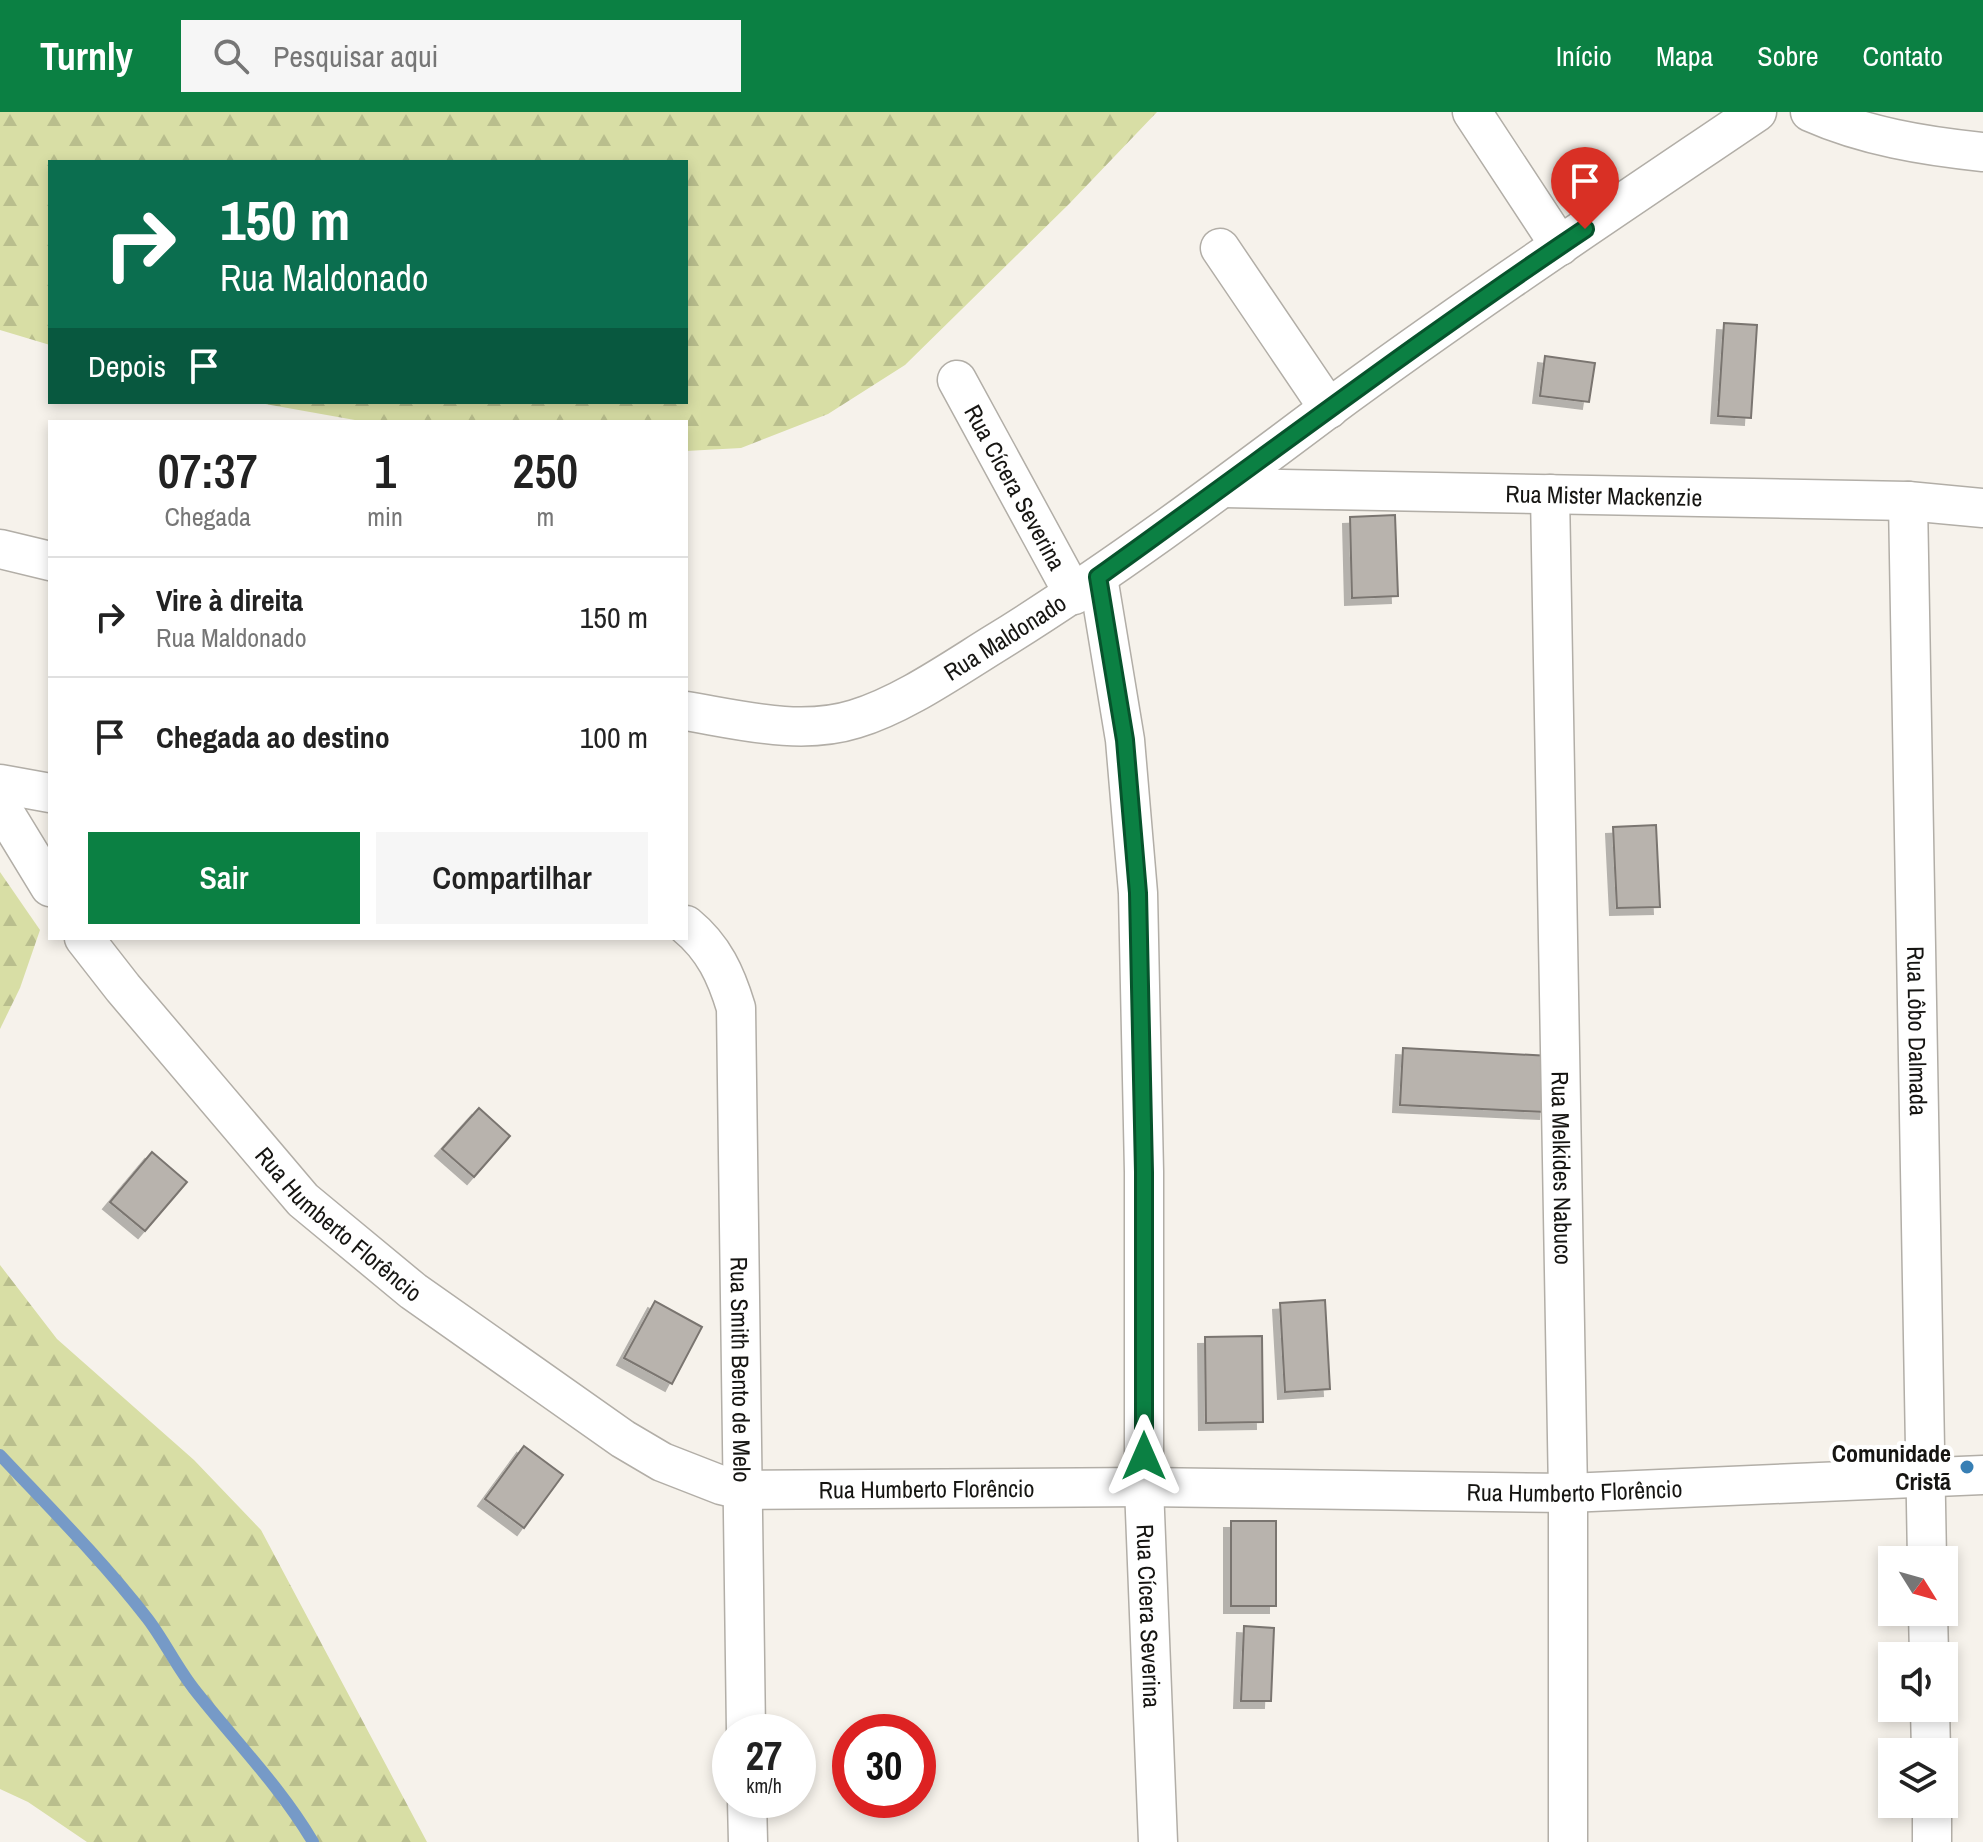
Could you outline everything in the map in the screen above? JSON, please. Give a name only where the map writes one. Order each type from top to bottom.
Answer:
[{"type":"street","points":[[1472,112],[1560,246]]},
{"type":"street","name":"Rua Maldonado","points":[[688,711],[767,724],[831,725],[857,718],[903,697],[1086,586],[1329,409],[1757,112]]},
{"type":"street","points":[[1810,112],[1839,125],[1887,137],[1983,152]]},
{"type":"street","points":[[1220,248],[1329,409]]},
{"type":"street","name":"Rua Cícera Severina","points":[[957,380],[1086,586],[1125,740],[1138,893],[1144,1172],[1144,1487],[1158,1842]]},
{"type":"street","name":"Rua Mister Mackenzie","points":[[1224,488],[1908,501],[1983,508]]},
{"type":"street","name":"Rua Melkides Nabuco","points":[[1550,494],[1568,1493],[1568,1842]]},
{"type":"street","name":"Rua Lôbo Dalmada","points":[[1908,501],[1927,1546]]},
{"type":"street","points":[[0,549],[48,561]]},
{"type":"street","points":[[0,784],[48,793]]},
{"type":"street","points":[[0,805],[48,884]]},
{"type":"street","name":"Rua Smith Bento de Melo","points":[[688,927],[714,954],[726,976],[736,1008],[746,1714]]},
{"type":"street","name":"Rua Humberto Florêncio","points":[[86,940],[303,1200],[413,1291],[623,1439],[662,1462],[721,1485],[742,1490],[1144,1487],[1568,1493],[1983,1475]]},
{"type":"street","points":[[747,1818],[748,1842]]},
{"type":"street","points":[[1932,1818],[1932,1842]]},
{"type":"green space","points":[[0,112],[1157,112],[1069,204],[905,365],[828,414],[741,448],[688,451],[688,420],[355,420],[265,404],[688,404],[688,160],[48,160],[48,344],[0,330]]},
{"type":"green space","points":[[0,872],[40,930],[20,988],[0,1029]]},
{"type":"green space","points":[[0,1265],[57,1339],[194,1460],[261,1530],[427,1842],[87,1842],[28,1802],[0,1789]]},
{"type":"building","points":[[1724,323],[1757,325],[1751,418],[1718,416]]},
{"type":"building","points":[[1545,356],[1595,363],[1589,402],[1540,396]]},
{"type":"building","points":[[1395,515],[1398,596],[1352,598],[1350,517]]},
{"type":"building","points":[[1656,825],[1660,907],[1617,908],[1613,827]]},
{"type":"building","points":[[1403,1048],[1550,1056],[1546,1112],[1400,1105]]},
{"type":"building","points":[[479,1108],[510,1136],[474,1177],[442,1149]]},
{"type":"building","points":[[152,1152],[187,1182],[145,1231],[110,1202]]},
{"type":"building","points":[[1325,1300],[1330,1389],[1285,1392],[1280,1303]]},
{"type":"building","points":[[655,1301],[702,1327],[672,1384],[624,1358]]},
{"type":"building","points":[[1262,1336],[1263,1422],[1206,1423],[1205,1337]]},
{"type":"building","points":[[524,1446],[563,1475],[524,1528],[485,1499]]},
{"type":"building","points":[[1231,1521],[1276,1521],[1276,1606],[1231,1606]]},
{"type":"building","points":[[1244,1626],[1274,1628],[1271,1701],[1241,1701]]},
{"type":"waterway","points":[[0,1455],[130,1597],[194,1689],[271,1782],[313,1842]]},
{"type":"place","name":"Comunidade Cristã","points":[[1967,1467]]},
{"type":"route","points":[[1144,1456],[1144,1172],[1138,893],[1125,740],[1098,577],[1585,229]]}]
